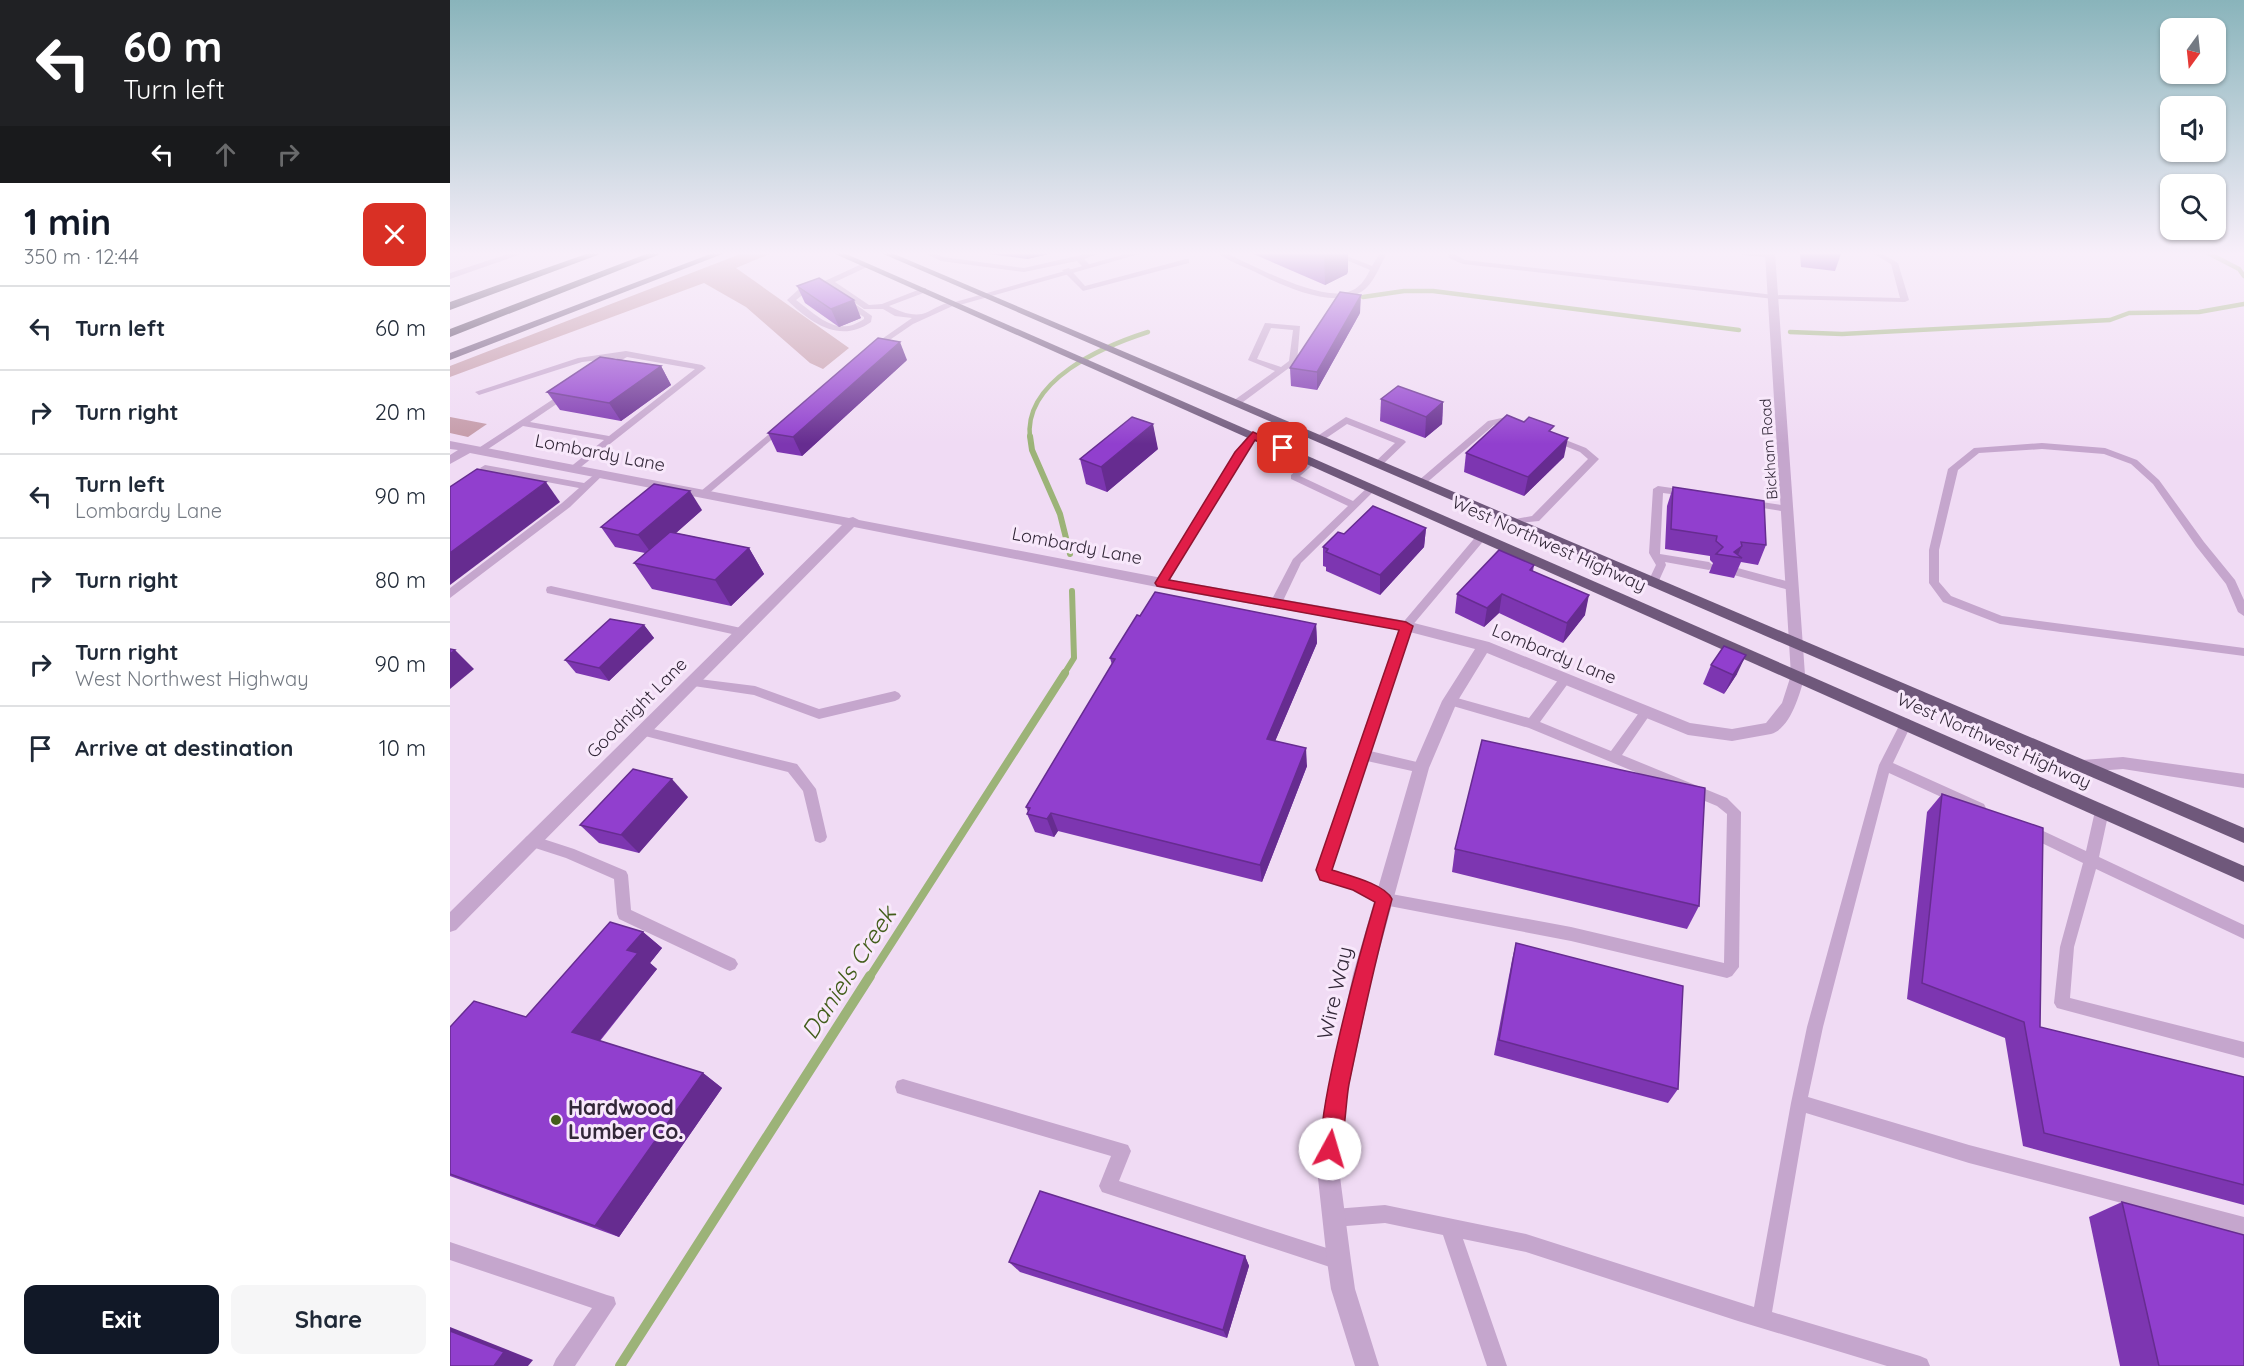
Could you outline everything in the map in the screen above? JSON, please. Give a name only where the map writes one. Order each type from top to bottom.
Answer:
[{"type":"highway","points":[[450,333],[492,317]]},
{"type":"main road","points":[[450,357],[554,317]]},
{"type":"main road","name":"West Northwest Highway","points":[[982,317],[1798,675],[2244,874]]},
{"type":"main road","name":"West Northwest Highway","points":[[1034,317],[2244,836]]},
{"type":"main road","points":[[1298,455],[1319,439]]},
{"type":"main road","points":[[1489,539],[1514,522]]},
{"type":"street","name":"Bickham Road","points":[[1775,317],[1797,643]]},
{"type":"street","name":"Lombardy Lane","points":[[450,445],[853,521],[1162,583],[1406,626],[1484,646],[1688,729],[1732,735],[1771,728],[1789,705],[1798,675],[1797,643]]},
{"type":"street","points":[[450,460],[473,450]]},
{"type":"street","name":"Goodnight Lane","points":[[450,924],[853,521]]},
{"type":"street","name":"Wire Way","points":[[1367,1366],[1343,1288],[1339,1261],[1328,1169],[1335,1109],[1362,974],[1422,768],[1450,701],[1484,646]]},
{"type":"street","points":[[2082,766],[2123,763],[2244,780]]},
{"type":"lane","points":[[815,317],[833,329],[842,331],[855,328],[871,317]]},
{"type":"lane","points":[[868,353],[886,338],[921,317]]},
{"type":"lane","points":[[1236,404],[1293,362],[1297,328],[1268,325],[1252,360],[1281,370]]},
{"type":"lane","points":[[609,365],[626,354]]},
{"type":"lane","points":[[479,393],[581,360],[626,354],[702,368],[574,468]]},
{"type":"lane","points":[[473,450],[558,399]]},
{"type":"lane","points":[[1319,439],[1346,420],[1401,442],[1378,464]]},
{"type":"lane","points":[[1421,483],[1491,423],[1506,420],[1528,429]]},
{"type":"lane","points":[[521,423],[612,439]]},
{"type":"lane","points":[[704,493],[786,423]]},
{"type":"lane","points":[[1514,522],[1535,519],[1594,459],[1583,450],[1539,433]]},
{"type":"lane","points":[[1162,583],[1240,452],[1253,435]]},
{"type":"lane","points":[[2244,612],[2231,582],[2200,544],[2156,482],[2134,462],[2105,451],[2042,446],[1977,450],[1953,469],[1934,550],[1934,584],[1947,599],[2000,620],[2244,652]]},
{"type":"lane","points":[[502,455],[485,468],[586,486]]},
{"type":"lane","points":[[1312,461],[1294,477],[1354,505]]},
{"type":"lane","points":[[450,594],[566,505],[600,473]]},
{"type":"lane","points":[[1276,603],[1297,561],[1372,488]]},
{"type":"lane","points":[[1653,582],[1661,565],[1656,557],[1658,489],[1701,495]]},
{"type":"lane","points":[[1734,500],[1788,509]]},
{"type":"lane","points":[[1450,701],[1532,724],[1722,802],[1734,812],[1731,967],[1727,971],[1571,934],[1384,899],[1357,885],[1326,875],[1324,870],[1406,626],[1489,539]]},
{"type":"lane","points":[[1656,557],[1709,566]]},
{"type":"lane","points":[[1734,571],[1793,586]]},
{"type":"lane","points":[[551,590],[741,632]]},
{"type":"lane","points":[[1532,724],[1566,678]]},
{"type":"lane","points":[[691,682],[755,691],[819,714],[896,696]]},
{"type":"lane","points":[[1613,757],[1645,713]]},
{"type":"lane","points":[[1761,1319],[1799,1103],[1815,1027],[1885,765],[1906,723]]},
{"type":"lane","points":[[641,731],[792,768],[809,789],[820,837]]},
{"type":"lane","points":[[1364,755],[1422,768]]},
{"type":"lane","points":[[1885,765],[1993,814]]},
{"type":"lane","points":[[2102,811],[2097,844],[2090,859],[2066,950],[2062,1003],[2244,1050]]},
{"type":"lane","points":[[2014,824],[2244,932]]},
{"type":"lane","points":[[531,841],[569,853],[621,875],[624,914],[730,964]]},
{"type":"lane","points":[[903,1087],[1122,1151],[1108,1186],[1339,1261]]},
{"type":"lane","points":[[1799,1103],[1969,1154],[2244,1226]]},
{"type":"lane","points":[[1334,1218],[1385,1214],[1526,1243],[1761,1319],[1920,1366]]},
{"type":"lane","points":[[1450,1228],[1497,1366]]},
{"type":"lane","points":[[450,1251],[607,1304],[562,1366]]},
{"type":"shaded area","points":[[578,317],[613,317],[450,377],[450,366]]},
{"type":"shaded area","points":[[757,317],[805,317],[849,348],[823,369],[810,363]]},
{"type":"shaded area","points":[[450,417],[487,424],[468,437],[450,433]]},
{"type":"building","points":[[1324,317],[1349,317],[1317,372],[1290,368]]},
{"type":"building","points":[[878,338],[900,342],[793,437],[768,433]]},
{"type":"building","points":[[600,357],[661,366],[609,403],[547,392]]},
{"type":"building","points":[[1398,386],[1443,402],[1426,417],[1381,399]]},
{"type":"building","points":[[1507,415],[1524,422],[1529,417],[1554,426],[1549,431],[1568,438],[1528,477],[1466,453]]},
{"type":"building","points":[[1132,417],[1153,424],[1101,467],[1080,459]]},
{"type":"building","points":[[477,469],[546,482],[450,553],[450,487]]},
{"type":"building","points":[[654,484],[690,491],[638,535],[601,527]]},
{"type":"building","points":[[1673,487],[1764,501],[1766,545],[1741,542],[1742,546],[1734,552],[1742,558],[1716,554],[1723,547],[1716,541],[1717,536],[1671,529]]},
{"type":"building","points":[[1373,506],[1426,528],[1380,575],[1326,552],[1328,549],[1323,547],[1338,532],[1344,534]]},
{"type":"building","points":[[670,532],[749,548],[715,580],[634,563]]},
{"type":"building","points":[[1499,550],[1534,565],[1530,570],[1589,595],[1567,623],[1502,594],[1487,608],[1457,594]]},
{"type":"building","points":[[1155,592],[1316,624],[1267,739],[1306,748],[1260,865],[1051,813],[1047,819],[1027,814],[1030,808],[1026,807],[1115,659],[1110,658],[1137,615],[1140,616]]},
{"type":"building","points":[[610,619],[644,625],[599,668],[565,660]]},
{"type":"building","points":[[1724,646],[1746,655],[1733,675],[1711,665]]},
{"type":"building","points":[[1482,740],[1705,788],[1699,906],[1455,849]]},
{"type":"building","points":[[633,769],[672,779],[621,835],[580,825]]},
{"type":"building","points":[[1942,794],[2043,828],[2040,1027],[2244,1077],[2244,1185],[2044,1133],[2024,1022],[1922,983]]},
{"type":"building","points":[[610,922],[643,932],[627,950],[638,953],[572,1032],[703,1073],[595,1226],[450,1174],[450,1027],[474,1001],[526,1017]]},
{"type":"building","points":[[1516,943],[1683,986],[1678,1089],[1499,1040]]},
{"type":"building","points":[[1040,1191],[1245,1256],[1223,1330],[1009,1262]]},
{"type":"building","points":[[2122,1202],[2244,1235],[2244,1366],[2159,1366]]},
{"type":"building","points":[[450,1331],[504,1352],[494,1366],[450,1366]]},
{"type":"waterway","name":"Daniels Creek","points":[[1635,317],[1739,330]]},
{"type":"waterway","name":"Daniels Creek","points":[[1790,332],[1842,334],[2110,320],[2119,317]]},
{"type":"waterway","name":"Daniels Creek","points":[[1030,436],[1031,417],[1039,399],[1053,383],[1070,368],[1089,356],[1148,332]]},
{"type":"waterway","name":"Daniels Creek","points":[[1030,436],[1032,450],[1060,514],[1070,554]]},
{"type":"waterway","name":"Daniels Creek","points":[[1064,674],[1074,658],[1072,591]]},
{"type":"waterway","name":"Daniels Creek","points":[[869,978],[1065,673]]},
{"type":"waterway","name":"Daniels Creek","points":[[620,1366],[870,976]]},
{"type":"place","name":"Hardwood Lumber Co.","points":[[556,1120]]},
{"type":"route","points":[[1283,448],[1253,435],[1240,452],[1162,583],[1406,626],[1324,870],[1326,875],[1357,885],[1384,899],[1362,974],[1335,1109],[1330,1149]]}]
